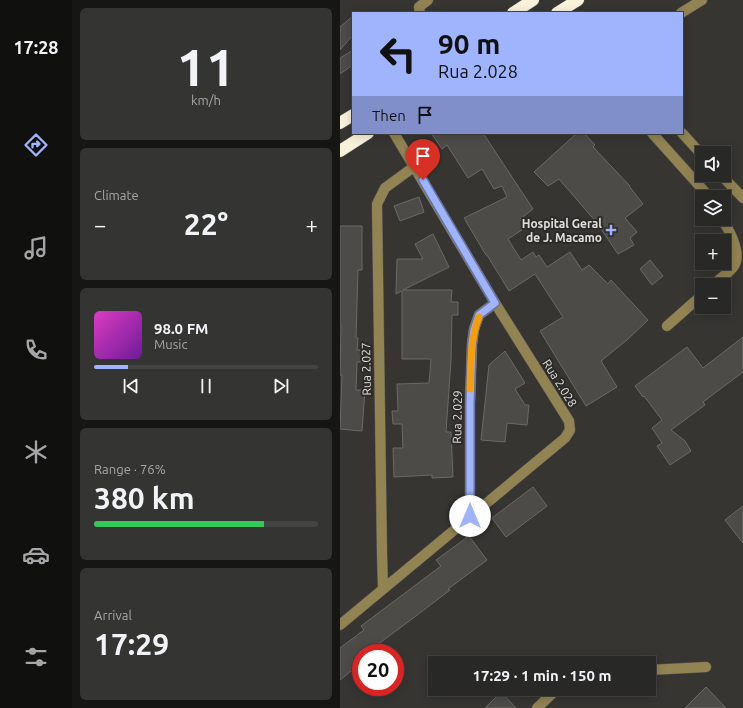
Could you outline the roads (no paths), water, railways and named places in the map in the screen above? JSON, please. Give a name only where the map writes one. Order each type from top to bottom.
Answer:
[{"type":"highway","points":[[515,12],[533,0]]},
{"type":"highway","points":[[559,12],[578,0]]},
{"type":"highway","points":[[340,123],[352,116]]},
{"type":"highway","points":[[340,151],[366,134]]},
{"type":"street","points":[[420,12],[419,7],[428,0]]},
{"type":"street","points":[[683,12],[702,0]]},
{"type":"street","name":"Rua 2.028","points":[[340,625],[565,438],[570,430],[569,421],[495,303],[395,134]]},
{"type":"street","points":[[653,134],[703,190]]},
{"type":"street","points":[[683,134],[695,147]]},
{"type":"street","name":"Rua 2.027","points":[[383,588],[377,204],[385,188],[415,166]]},
{"type":"street","points":[[728,182],[743,198]]},
{"type":"street","points":[[721,278],[733,267],[737,260],[731,237],[726,226]]},
{"type":"street","points":[[667,326],[695,301]]},
{"type":"street","name":"Rua 2.029","points":[[470,516],[470,403],[472,344],[474,330],[479,315],[495,303]]},
{"type":"street","points":[[656,670],[706,667]]},
{"type":"street","points":[[537,708],[550,696]]},
{"type":"place","name":"Hospital Geral de J. Macamo","points":[[611,230]]}]
